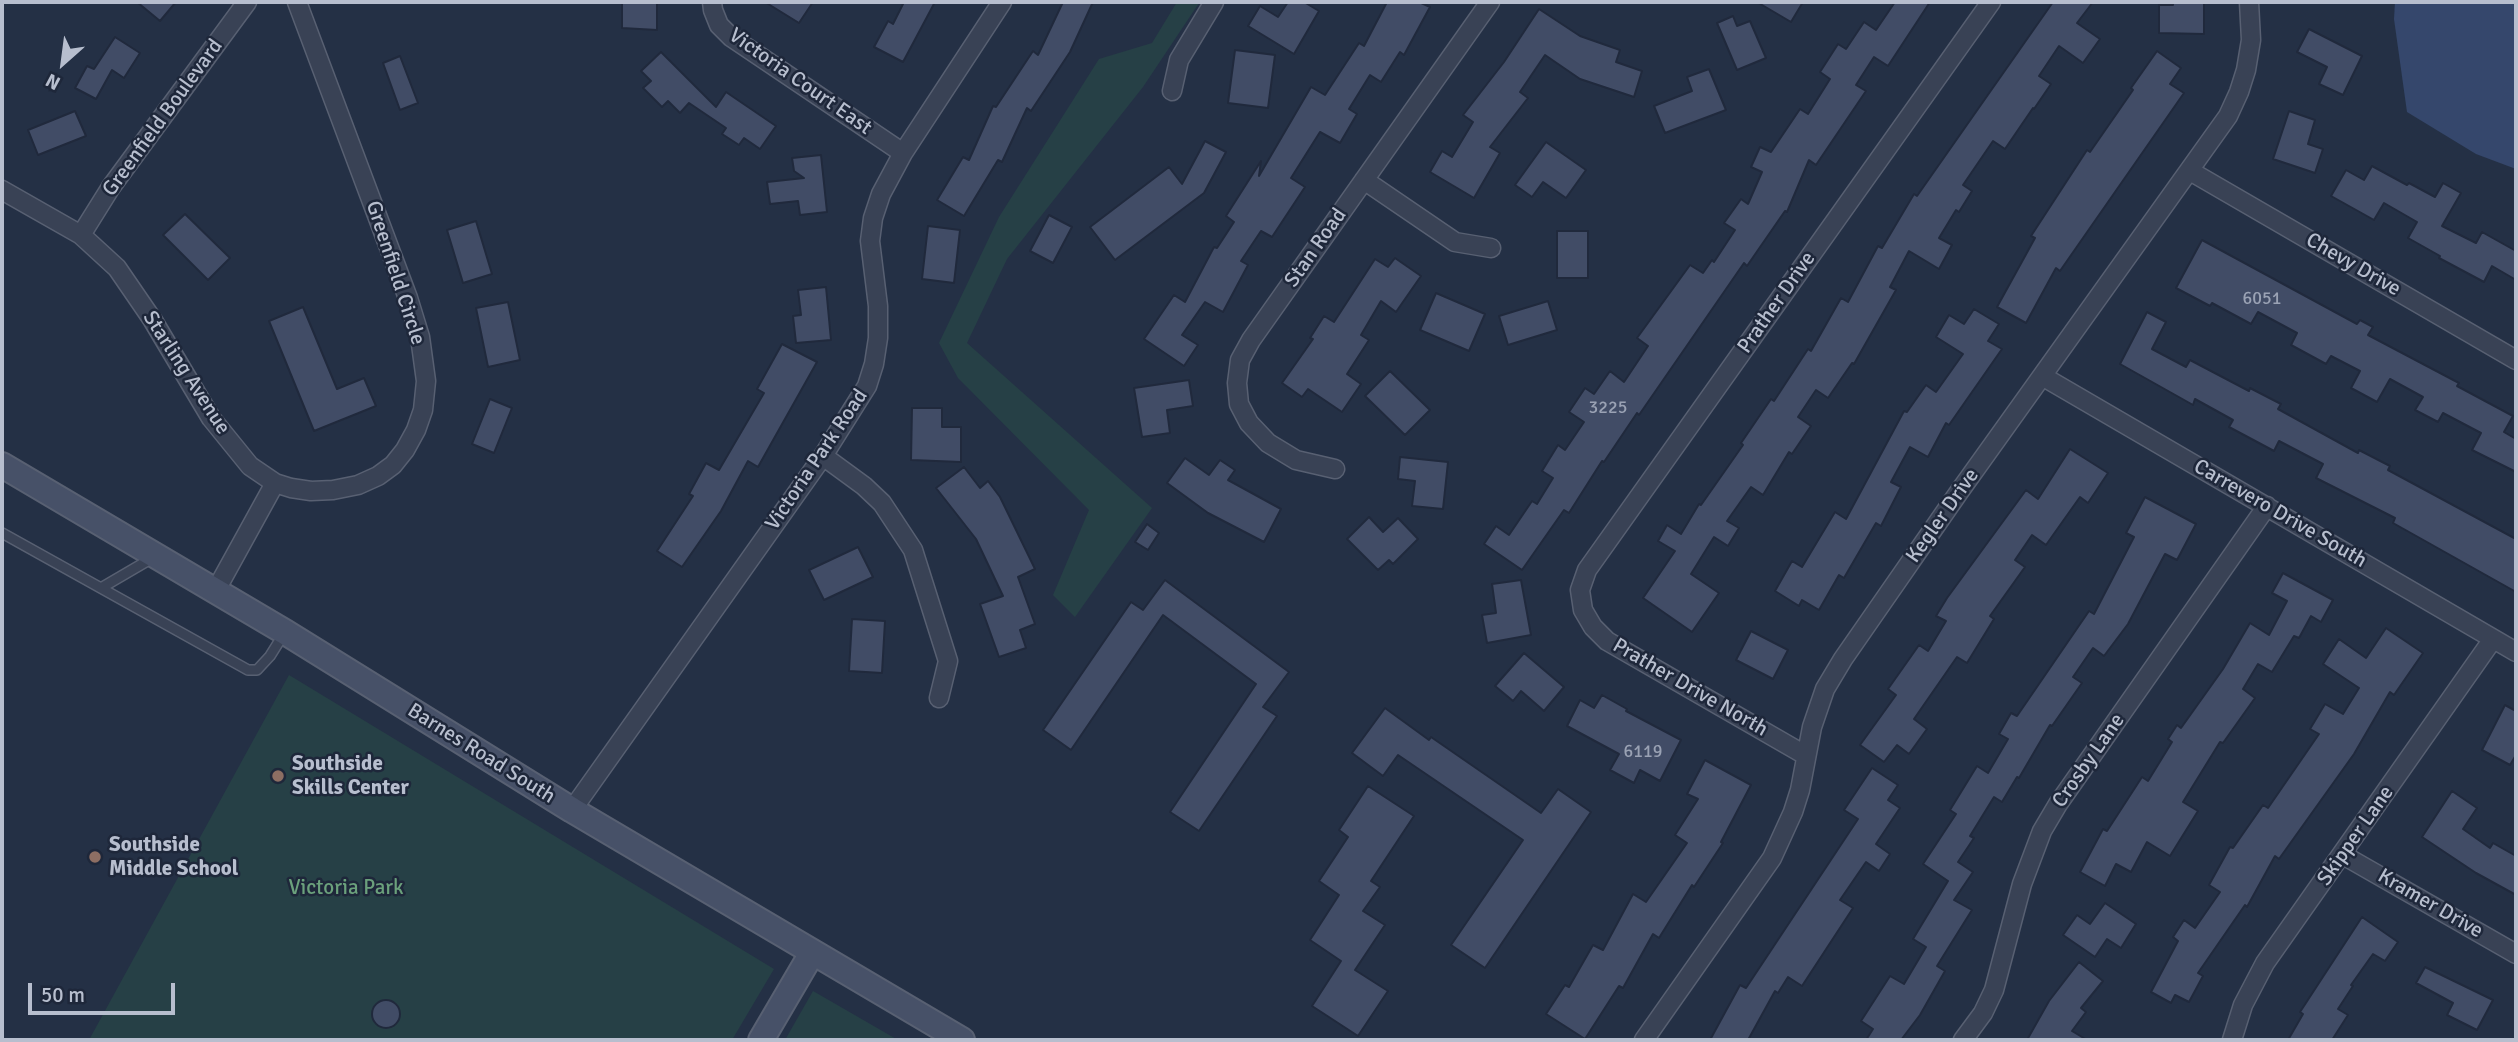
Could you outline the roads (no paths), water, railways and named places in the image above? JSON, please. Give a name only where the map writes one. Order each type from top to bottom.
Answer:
[{"type":"street","name":"Greenfield Boulevard","points":[[81,235],[111,187],[247,2]]},
{"type":"street","name":"Greenfield Circle","points":[[275,483],[291,488],[333,490],[358,485],[378,476],[393,465],[416,430],[423,410],[426,381],[420,337],[408,298],[297,2]]},
{"type":"street","name":"Victoria Court East","points":[[712,2],[719,25],[731,37],[903,153]]},
{"type":"street","name":"Victoria Park Road","points":[[572,810],[822,457],[867,386],[878,338],[878,306],[871,252],[872,230],[881,194],[903,153],[1002,2]]},
{"type":"street","points":[[1172,91],[1179,60],[1214,2]]},
{"type":"street","name":"Stan Road","points":[[1335,469],[1296,460],[1268,443],[1249,424],[1239,404],[1237,383],[1240,360],[1251,340],[1490,2]]},
{"type":"street","name":"Prather Drive","points":[[1583,610],[1580,590],[1587,570],[1991,2]]},
{"type":"street","name":"Kegler Drive","points":[[1644,1040],[1772,858],[1800,790],[1811,727],[1825,689],[1843,659],[2228,116],[2239,92],[2251,40],[2249,2]]},
{"type":"street","name":"Chevy Drive","points":[[2190,171],[2516,360]]},
{"type":"street","points":[[1364,180],[1455,243],[1491,248]]},
{"type":"street","name":"Starling Avenue","points":[[2,190],[81,235],[117,268],[152,319],[211,418],[250,466],[275,483]]},
{"type":"street","name":"Carrevero Drive South","points":[[2042,376],[2516,652]]},
{"type":"street","points":[[822,457],[864,486],[882,503],[913,550],[948,661],[939,698]]},
{"type":"street","name":"Barnes Road South","points":[[2,466],[216,590],[572,810],[962,1040]]},
{"type":"street","points":[[216,590],[275,483]]},
{"type":"street","name":"Crosby Lane","points":[[1963,1040],[1983,1013],[1994,990],[2022,884],[2042,831],[2267,506]]},
{"type":"street","name":"Prather Drive North","points":[[1583,610],[1593,627],[1607,640],[1805,755]]},
{"type":"street","name":"Skipper Lane","points":[[2232,1040],[2243,1005],[2265,963],[2493,639]]},
{"type":"street","name":"Kramer Drive","points":[[2343,855],[2516,954]]},
{"type":"street","points":[[761,1040],[813,953]]},
{"type":"lane","points":[[2,533],[248,670],[257,670],[270,656],[285,632]]},
{"type":"lane","points":[[101,588],[157,555]]},
{"type":"water","points":[[2395,2],[2516,2],[2516,169],[2476,154],[2407,112],[2394,19]]},
{"type":"place","name":"Southside Skills Center","points":[[278,776]]},
{"type":"place","name":"Southside Middle School","points":[[95,857]]},
{"type":"park label","name":"Victoria Park","points":[[346,888]]}]
